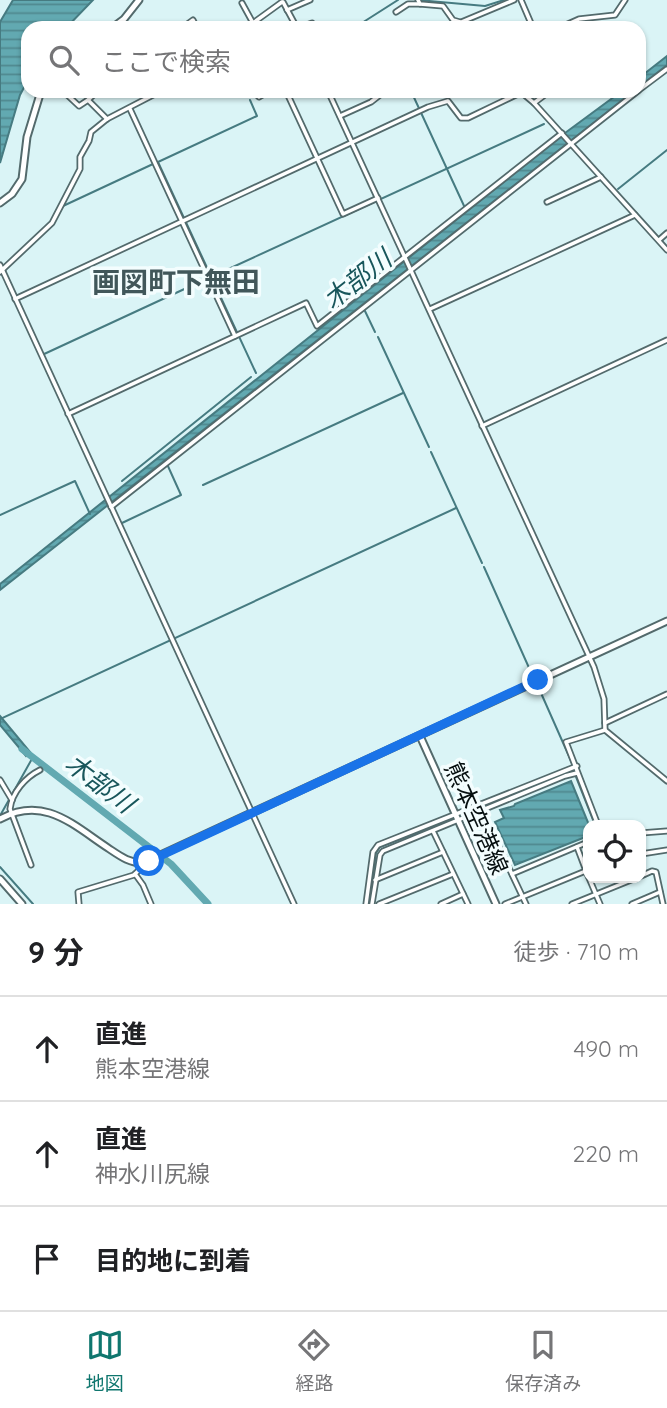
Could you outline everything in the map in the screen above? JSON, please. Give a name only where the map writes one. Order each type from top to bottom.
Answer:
[{"type":"main road","points":[[121,21],[139,0]]},
{"type":"main road","points":[[0,203],[12,194],[22,179],[27,137],[39,98]]},
{"type":"main road","points":[[0,818],[11,813],[39,810],[52,813],[121,857],[143,863],[667,621]]},
{"type":"main road","name":"熊本空港線","points":[[419,736],[496,904]]},
{"type":"main road","points":[[0,879],[22,904]]},
{"type":"street","points":[[288,10],[310,0]]},
{"type":"street","points":[[462,21],[514,0]]},
{"type":"street","points":[[520,0],[530,21]]},
{"type":"street","points":[[575,21],[615,15],[625,0]]},
{"type":"street","points":[[256,21],[282,1],[294,21]]},
{"type":"street","points":[[396,12],[419,1],[443,6],[456,21]]},
{"type":"street","points":[[242,3],[252,21]]},
{"type":"street","points":[[646,86],[667,69]]},
{"type":"street","points":[[70,98],[79,106],[88,100],[107,119]]},
{"type":"street","points":[[149,98],[107,119],[91,132],[80,157],[80,169],[52,223],[1,269],[294,904]]},
{"type":"street","points":[[289,98],[343,214],[378,198]]},
{"type":"street","points":[[331,98],[589,657],[604,699],[605,730]]},
{"type":"street","points":[[340,116],[376,98]]},
{"type":"street","points":[[14,299],[420,111],[448,101],[461,118],[468,118],[509,98]]},
{"type":"street","points":[[528,98],[667,250]]},
{"type":"street","points":[[534,103],[541,98]]},
{"type":"street","points":[[110,506],[630,98]]},
{"type":"street","points":[[130,109],[235,336]]},
{"type":"street","points":[[68,414],[306,303],[317,326],[562,133]]},
{"type":"street","points":[[547,202],[601,177]]},
{"type":"street","points":[[430,309],[635,215]]},
{"type":"street","points":[[659,240],[667,233]]},
{"type":"street","points":[[482,426],[667,340]]},
{"type":"street","points":[[605,723],[667,694]]},
{"type":"street","points":[[596,820],[566,741],[605,730]]},
{"type":"street","points":[[605,730],[667,781]]},
{"type":"street","points":[[372,904],[383,850],[433,831],[577,766]]},
{"type":"street","points":[[11,797],[27,777],[40,770]]},
{"type":"street","points":[[366,904],[373,852],[378,845],[482,811],[577,773]]},
{"type":"street","points":[[0,780],[11,797],[11,813],[31,865]]},
{"type":"street","points":[[482,811],[526,904]]},
{"type":"street","points":[[433,831],[468,904]]},
{"type":"street","points":[[646,833],[667,831]]},
{"type":"street","points":[[512,874],[583,844]]},
{"type":"street","points":[[577,847],[583,861]]},
{"type":"street","points":[[646,853],[667,850]]},
{"type":"street","points":[[375,880],[443,852]]},
{"type":"street","points":[[79,904],[78,892],[135,874],[143,863]]},
{"type":"street","points":[[646,874],[655,871],[663,904]]},
{"type":"street","points":[[505,904],[583,872]]},
{"type":"street","points":[[135,874],[151,904]]},
{"type":"street","points":[[379,904],[453,874]]},
{"type":"street","points":[[591,883],[600,904]]},
{"type":"street","points":[[572,904],[623,883]]},
{"type":"street","points":[[632,904],[660,892]]},
{"type":"street","points":[[441,904],[463,894]]},
{"type":"water","points":[[13,0],[93,0],[73,21],[21,21],[21,93],[0,163],[0,22]]},
{"type":"water","points":[[667,56],[667,65],[646,82],[646,72]]},
{"type":"water","points":[[612,98],[625,98],[0,590],[0,584],[565,133]]},
{"type":"water","points":[[0,716],[30,752],[26,756],[0,725]]},
{"type":"water","points":[[571,781],[587,820],[583,820],[583,838],[515,865],[495,822],[504,818],[500,810]]},
{"type":"waterway","points":[[365,21],[398,0]]},
{"type":"waterway","points":[[418,0],[485,6],[504,0]]},
{"type":"waterway","points":[[414,98],[465,208]]},
{"type":"waterway","points":[[250,100],[257,116],[158,162],[256,373]]},
{"type":"waterway","points":[[211,277],[544,124]]},
{"type":"waterway","points":[[618,189],[667,150]]},
{"type":"waterway","points":[[63,206],[153,164]]},
{"type":"waterway","points":[[42,355],[206,279]]},
{"type":"waterway","points":[[364,309],[375,332]]},
{"type":"waterway","points":[[378,337],[429,447]]},
{"type":"waterway","points":[[122,481],[251,377]]},
{"type":"waterway","points":[[203,485],[403,393]]},
{"type":"waterway","points":[[431,452],[482,563]]},
{"type":"waterway","points":[[122,523],[181,495],[167,464]]},
{"type":"waterway","points":[[0,515],[75,481],[90,514]]},
{"type":"waterway","points":[[0,719],[456,508]]},
{"type":"waterway","points":[[484,567],[534,679]]},
{"type":"waterway","points":[[537,684],[572,763]]},
{"type":"waterway","name":"木部川","points":[[22,749],[171,864],[208,904]]},
{"type":"waterway","points":[[1,814],[33,757]]},
{"type":"waterway","points":[[463,816],[574,769],[575,771]]},
{"type":"waterway","points":[[576,777],[593,820]]},
{"type":"waterway","points":[[369,904],[376,853],[380,847],[452,820]]},
{"type":"waterway","points":[[0,867],[33,904]]},
{"type":"district","name":"画図町下無田","points":[[176,281]]},
{"type":"route","points":[[149,861],[538,680]]}]
